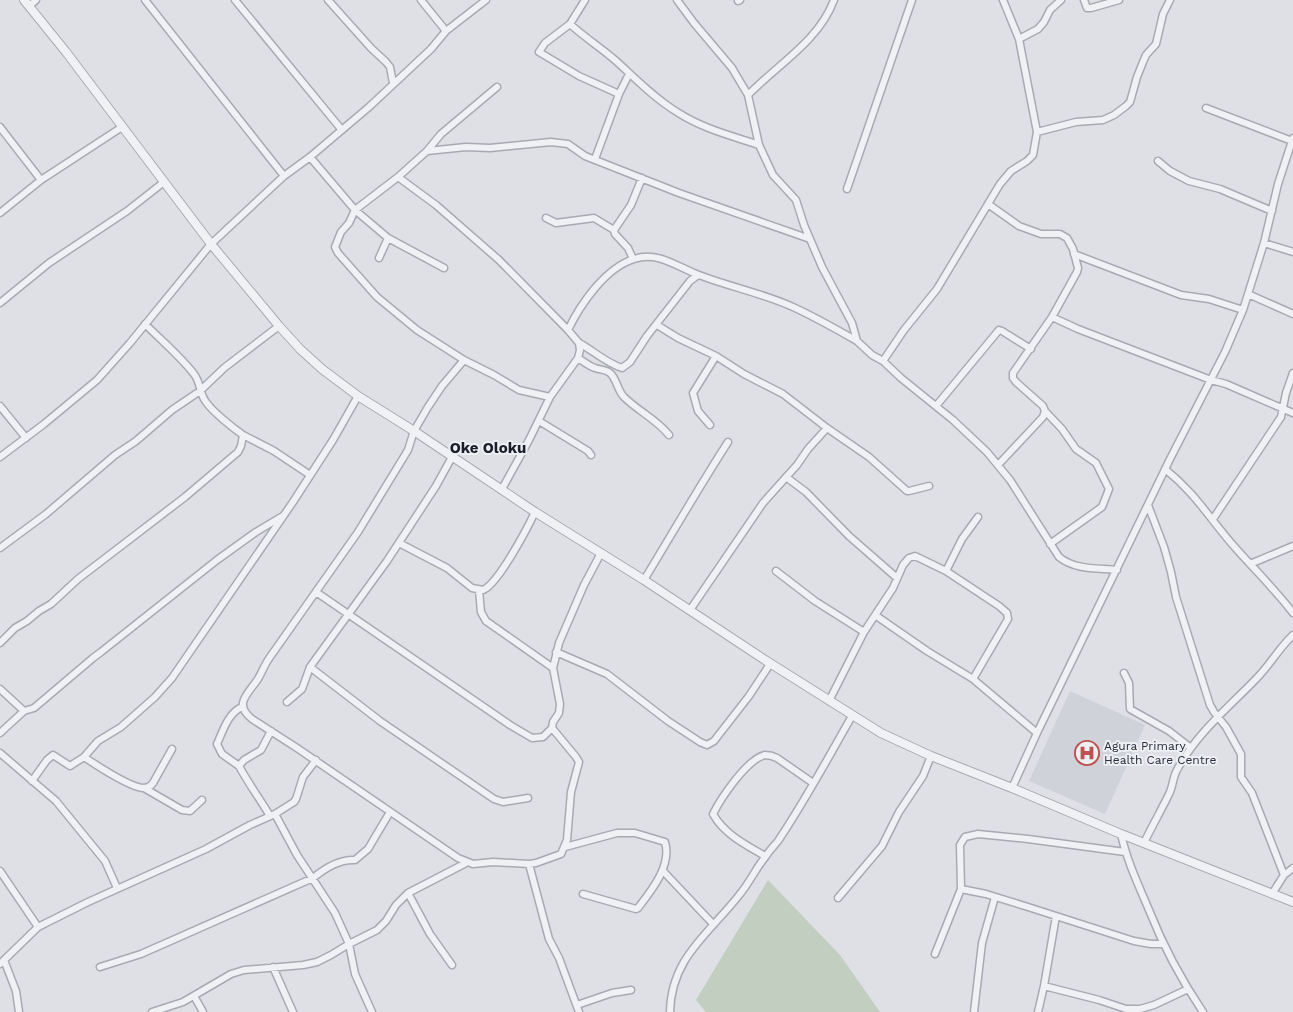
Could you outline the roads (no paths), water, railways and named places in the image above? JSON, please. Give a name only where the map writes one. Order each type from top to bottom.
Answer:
[{"type":"street","points":[[36,0],[26,3],[211,244],[300,349],[322,369],[358,396],[535,512],[644,580],[770,664],[881,733],[931,756],[1121,834],[1293,902]]},
{"type":"street","points":[[145,0],[284,176]]},
{"type":"street","points":[[236,0],[342,130]]},
{"type":"street","points":[[328,0],[390,67],[393,83]]},
{"type":"street","points":[[421,0],[446,31]]},
{"type":"street","points":[[0,457],[97,380],[146,324],[211,244],[284,176],[310,157],[368,107],[431,49],[446,31],[486,0]]},
{"type":"street","points":[[585,0],[570,24],[545,43],[539,52],[579,76],[619,94]]},
{"type":"street","points":[[677,0],[732,68],[748,95],[759,145],[774,175],[796,200],[810,239],[832,289],[852,323],[857,341]]},
{"type":"street","points":[[748,95],[817,30],[826,18],[834,0]]},
{"type":"street","points":[[847,189],[912,0]]},
{"type":"street","points":[[883,361],[904,330],[937,289],[1006,176],[1033,155],[1037,132],[1019,39],[1003,0]]},
{"type":"street","points":[[1019,39],[1038,29],[1050,10],[1061,0]]},
{"type":"street","points":[[1084,0],[1087,8],[1091,8],[1119,0]]},
{"type":"street","points":[[1037,132],[1076,122],[1103,120],[1126,106],[1130,102],[1136,77],[1146,55],[1156,44],[1163,14],[1170,0]]},
{"type":"street","points":[[570,24],[678,113],[759,145]]},
{"type":"street","points":[[595,159],[619,94],[629,74]]},
{"type":"street","points":[[497,87],[441,134],[427,151],[398,177],[355,210],[350,223],[341,232],[335,247],[377,298],[417,330],[464,360],[519,390],[550,398]]},
{"type":"street","points":[[1012,788],[1165,469],[1225,352],[1248,294],[1264,243],[1278,184],[1292,140],[1206,108]]},
{"type":"street","points":[[0,127],[41,180]]},
{"type":"street","points":[[0,213],[41,180],[122,127]]},
{"type":"street","points":[[427,151],[466,147],[490,148],[536,143],[563,143],[574,147],[585,156],[679,193],[810,239]]},
{"type":"street","points":[[310,157],[355,210],[388,238],[444,268]]},
{"type":"street","points":[[1158,161],[1170,171],[1184,178],[1220,189],[1272,210]]},
{"type":"street","points":[[398,177],[436,205],[499,260],[579,343],[613,365],[622,368],[630,362],[690,281],[698,275]]},
{"type":"street","points":[[614,230],[631,204],[642,178]]},
{"type":"street","points":[[0,303],[49,263],[82,239],[127,211],[164,182]]},
{"type":"street","points":[[988,204],[1019,226],[1041,234],[1060,234],[1067,238],[1078,268],[1052,317],[1017,364],[1013,373],[1013,378],[1043,406],[1076,449],[1096,463],[1109,489],[1102,507],[1050,544]]},
{"type":"street","points":[[546,218],[556,223],[594,218],[614,230],[615,234],[628,248],[633,259]]},
{"type":"street","points":[[379,258],[388,238]]},
{"type":"street","points":[[1264,243],[1293,252]]},
{"type":"street","points":[[1074,254],[1172,292],[1209,299],[1242,310]]},
{"type":"street","points":[[568,330],[575,316],[610,273],[633,259],[647,257],[659,258],[698,275],[792,306],[857,341],[963,429],[1010,480],[1059,557],[1074,566],[1117,570]]},
{"type":"street","points":[[1248,294],[1293,314]]},
{"type":"street","points":[[1052,317],[1078,329],[1226,384],[1293,413]]},
{"type":"street","points":[[146,324],[193,372],[200,381],[200,390],[206,402],[236,430],[268,447],[310,475]]},
{"type":"street","points":[[657,325],[783,394],[869,457],[906,490],[929,486]]},
{"type":"street","points":[[0,548],[46,514],[115,455],[136,441],[172,410],[200,390],[224,368],[279,326]]},
{"type":"street","points":[[936,406],[973,364],[999,330],[1030,349]]},
{"type":"street","points":[[502,489],[550,398],[578,358],[579,343]]},
{"type":"street","points":[[710,425],[698,411],[693,393],[716,356]]},
{"type":"street","points":[[578,358],[594,368],[610,373],[614,377],[620,393],[649,415],[670,435]]},
{"type":"street","points":[[464,360],[442,386],[414,431],[408,450],[358,532],[244,697],[242,707],[246,714],[466,863],[472,864],[493,862],[536,864],[561,854],[565,847],[571,792],[579,762],[552,728]]},
{"type":"street","points":[[1213,519],[1281,417],[1293,373]]},
{"type":"street","points":[[32,781],[47,760],[53,755],[70,766],[84,758],[98,741],[121,727],[166,686],[284,516],[358,396]]},
{"type":"street","points":[[0,406],[26,438]]},
{"type":"street","points":[[998,465],[1043,417],[1045,411]]},
{"type":"street","points":[[539,421],[588,451],[591,455]]},
{"type":"street","points":[[690,610],[718,571],[745,528],[827,428]]},
{"type":"street","points":[[0,643],[15,628],[51,604],[78,580],[208,478],[238,452],[244,435]]},
{"type":"street","points":[[644,580],[686,512],[700,485],[728,442]]},
{"type":"street","points":[[287,702],[302,689],[310,667],[399,543],[436,486],[452,457]]},
{"type":"street","points":[[1165,469],[1195,497],[1222,532],[1293,613]]},
{"type":"street","points":[[786,477],[806,492],[849,536],[897,578]]},
{"type":"street","points":[[1148,505],[1166,556],[1176,597],[1208,697],[1214,712],[1226,728],[1240,754],[1241,777],[1252,793],[1284,875]]},
{"type":"street","points":[[399,543],[447,568],[472,588],[486,589],[502,570],[535,512]]},
{"type":"street","points":[[0,733],[24,711],[34,708],[93,658],[217,560],[256,532],[284,516]]},
{"type":"street","points":[[946,571],[962,539],[978,517]]},
{"type":"street","points":[[1250,564],[1293,546]]},
{"type":"street","points":[[316,592],[528,736],[538,738],[549,733],[559,713],[560,704],[552,668],[556,652],[584,586],[601,553]]},
{"type":"street","points":[[830,701],[864,632],[894,588],[897,578],[908,558],[915,556],[946,571],[1007,613],[1008,619],[973,679]]},
{"type":"street","points":[[776,571],[815,601],[864,632]]},
{"type":"street","points":[[479,590],[481,612],[486,621],[552,668]]},
{"type":"street","points":[[875,615],[927,651],[973,679],[1037,733]]},
{"type":"street","points":[[1144,842],[1171,790],[1177,769],[1191,748],[1206,728],[1258,678],[1282,645],[1293,635]]},
{"type":"street","points":[[556,652],[607,674],[668,721],[707,745],[714,741],[750,696],[770,664]]},
{"type":"street","points":[[310,667],[380,721],[494,799],[503,802],[528,798]]},
{"type":"street","points":[[1124,673],[1129,683],[1130,709],[1169,731],[1191,748]]},
{"type":"street","points":[[0,689],[24,711]]},
{"type":"street","points":[[242,707],[235,710],[231,715],[217,744],[222,754],[238,766],[335,913],[348,944],[355,974],[372,1012]]},
{"type":"street","points":[[670,1012],[672,990],[679,969],[688,954],[740,894],[776,843],[791,821],[852,716]]},
{"type":"street","points":[[238,766],[261,750],[271,731]]},
{"type":"street","points":[[144,788],[150,787],[172,749]]},
{"type":"street","points":[[0,753],[56,801],[105,861],[117,888]]},
{"type":"street","points":[[765,856],[745,845],[719,826],[712,814],[718,804],[746,767],[765,755],[777,758],[813,784]]},
{"type":"street","points":[[838,898],[882,846],[899,812],[923,776],[931,756]]},
{"type":"street","points":[[84,758],[128,782],[144,788],[182,810],[190,811],[202,800]]},
{"type":"street","points":[[19,1012],[16,992],[2,962],[38,927],[117,888],[206,849],[272,815],[296,799],[303,777],[316,760]]},
{"type":"street","points":[[100,967],[141,954],[313,878],[320,871],[343,860],[355,860],[363,856],[390,812]]},
{"type":"street","points":[[565,847],[617,833],[635,833],[655,838],[665,842],[667,847],[663,871],[644,901],[636,909],[583,894]]},
{"type":"street","points":[[1121,834],[1124,852],[1162,944],[1203,1012]]},
{"type":"street","points":[[935,954],[961,889],[960,845],[965,837],[971,835],[1028,838],[1124,852]]},
{"type":"street","points":[[152,1012],[183,1002],[231,974],[244,970],[317,962],[381,927],[391,915],[396,905],[408,892],[466,863]]},
{"type":"street","points":[[529,864],[549,939],[578,1009],[612,993],[631,990]]},
{"type":"street","points":[[1272,894],[1284,875],[1293,868]]},
{"type":"street","points":[[0,871],[38,927]]},
{"type":"street","points":[[663,871],[713,924]]},
{"type":"street","points":[[961,889],[995,897],[1134,941],[1162,944]]},
{"type":"street","points":[[408,892],[430,934],[452,965]]},
{"type":"street","points":[[974,1012],[982,943],[995,897]]},
{"type":"street","points":[[1038,1012],[1056,916]]},
{"type":"street","points":[[273,967],[282,983],[293,1012]]},
{"type":"street","points":[[1044,986],[1111,1008],[1126,1009],[1140,1009],[1154,1005],[1188,989]]},
{"type":"street","points":[[194,996],[203,1012]]},
{"type":"place","name":"Agura Primary Health Care Centre","points":[[1087,753]]},
{"type":"district","name":"Oke Oloku","points":[[488,448]]}]
